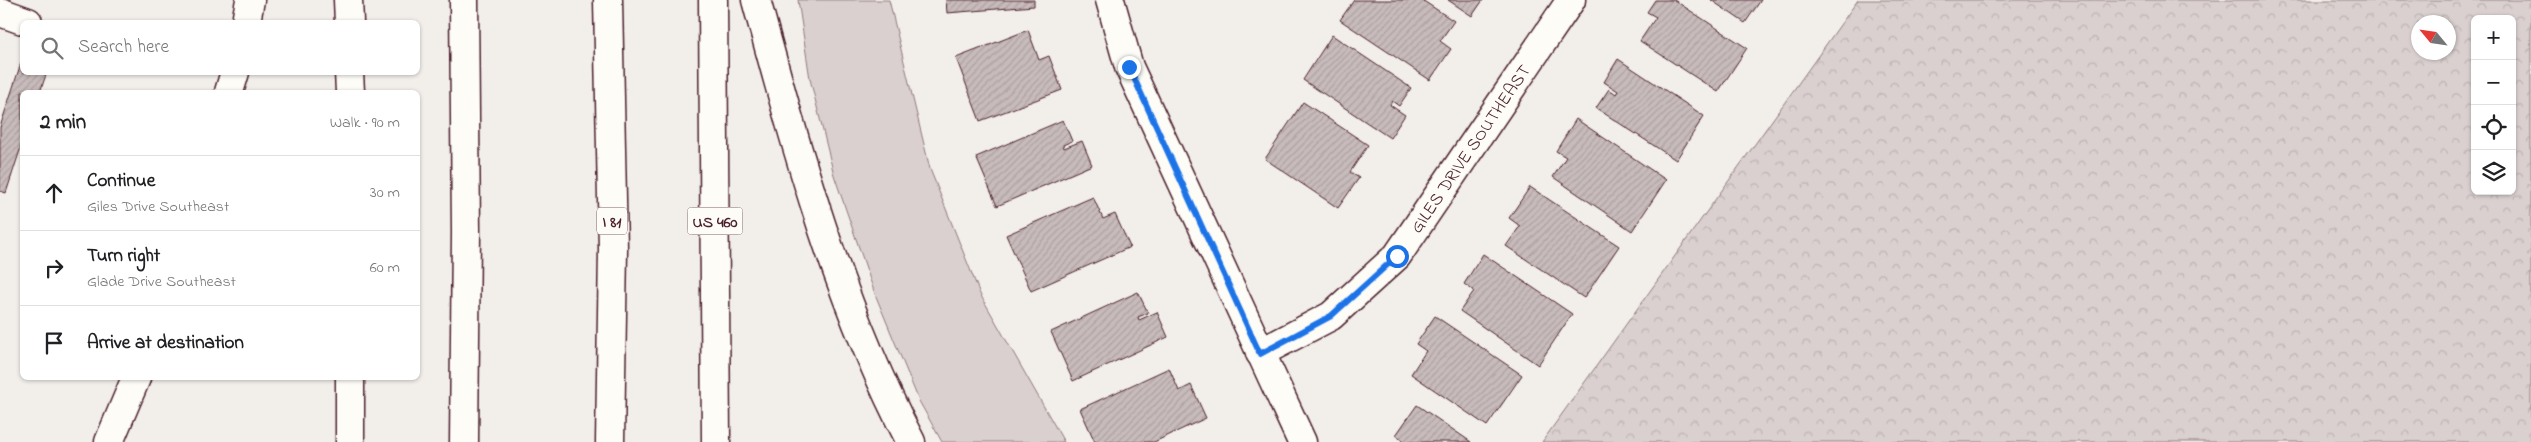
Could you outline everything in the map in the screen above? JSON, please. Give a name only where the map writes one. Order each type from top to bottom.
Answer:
[{"type":"main road","points":[[246,20],[250,0]]},
{"type":"main road","points":[[348,0],[348,20]]},
{"type":"main road","points":[[464,0],[466,233],[464,442]]},
{"type":"main road","name":"I 81","points":[[608,0],[613,249],[610,442]]},
{"type":"main road","name":"US 460","points":[[713,0],[716,442]]},
{"type":"main road","points":[[756,0],[825,240],[886,395],[911,442]]},
{"type":"main road","points":[[1110,0],[1129,67],[1302,442]]},
{"type":"main road","name":"GILES DRIVE SOUTHEAST","points":[[1260,354],[1331,316],[1397,256],[1571,0]]},
{"type":"main road","points":[[0,12],[22,20]]},
{"type":"main road","points":[[230,90],[234,75]]},
{"type":"main road","points":[[349,75],[350,90]]},
{"type":"main road","points":[[109,442],[135,380]]},
{"type":"main road","points":[[350,380],[350,442]]},
{"type":"green space","points":[[798,0],[889,0],[930,169],[980,294],[1064,442],[942,442],[919,401],[875,294],[834,175],[810,79]]},
{"type":"green space","points":[[1858,0],[2531,0],[2531,442],[1542,442]]},
{"type":"building","points":[[946,0],[1034,0],[1034,6],[947,13]]},
{"type":"building","points":[[1354,0],[1422,0],[1454,21],[1440,41],[1451,49],[1430,80],[1340,20]]},
{"type":"building","points":[[1448,0],[1483,0],[1472,16]]},
{"type":"building","points":[[1655,0],[1674,0],[1747,48],[1718,92],[1640,41],[1656,17],[1647,12]]},
{"type":"building","points":[[1711,0],[1761,0],[1745,23]]},
{"type":"building","points":[[1028,30],[1039,60],[1049,56],[1062,90],[980,121],[956,58]]},
{"type":"building","points":[[1332,35],[1411,88],[1399,106],[1392,101],[1390,105],[1405,115],[1390,138],[1303,80]]},
{"type":"building","points":[[1618,59],[1704,116],[1676,160],[1596,108],[1609,89],[1616,94],[1618,91],[1604,82]]},
{"type":"building","points":[[20,66],[20,75],[46,75],[41,90],[20,90],[20,150],[6,193],[0,191],[0,127]]},
{"type":"building","points":[[1303,102],[1368,145],[1350,172],[1359,178],[1338,208],[1265,159]]},
{"type":"building","points":[[1576,119],[1666,180],[1632,231],[1553,177],[1566,157],[1556,151]]},
{"type":"building","points":[[1063,120],[1072,141],[1063,145],[1064,148],[1082,141],[1092,165],[997,206],[976,157]]},
{"type":"building","points":[[1530,187],[1619,246],[1584,298],[1506,246],[1520,226],[1509,218]]},
{"type":"building","points":[[1093,197],[1103,219],[1115,214],[1130,247],[1031,291],[1006,235]]},
{"type":"building","points":[[1483,254],[1572,314],[1538,365],[1460,311],[1474,291],[1464,284]]},
{"type":"building","points":[[1138,292],[1148,313],[1138,317],[1139,320],[1157,312],[1168,337],[1073,381],[1051,332]]},
{"type":"building","points":[[1435,316],[1522,375],[1487,426],[1411,374],[1426,351],[1416,344]]},
{"type":"building","points":[[1169,368],[1179,391],[1191,385],[1206,418],[1154,442],[1095,442],[1080,409]]},
{"type":"building","points":[[1417,405],[1471,442],[1402,442],[1403,440],[1396,435]]},
{"type":"route","points":[[1129,67],[1260,354],[1331,316],[1397,256]]}]
